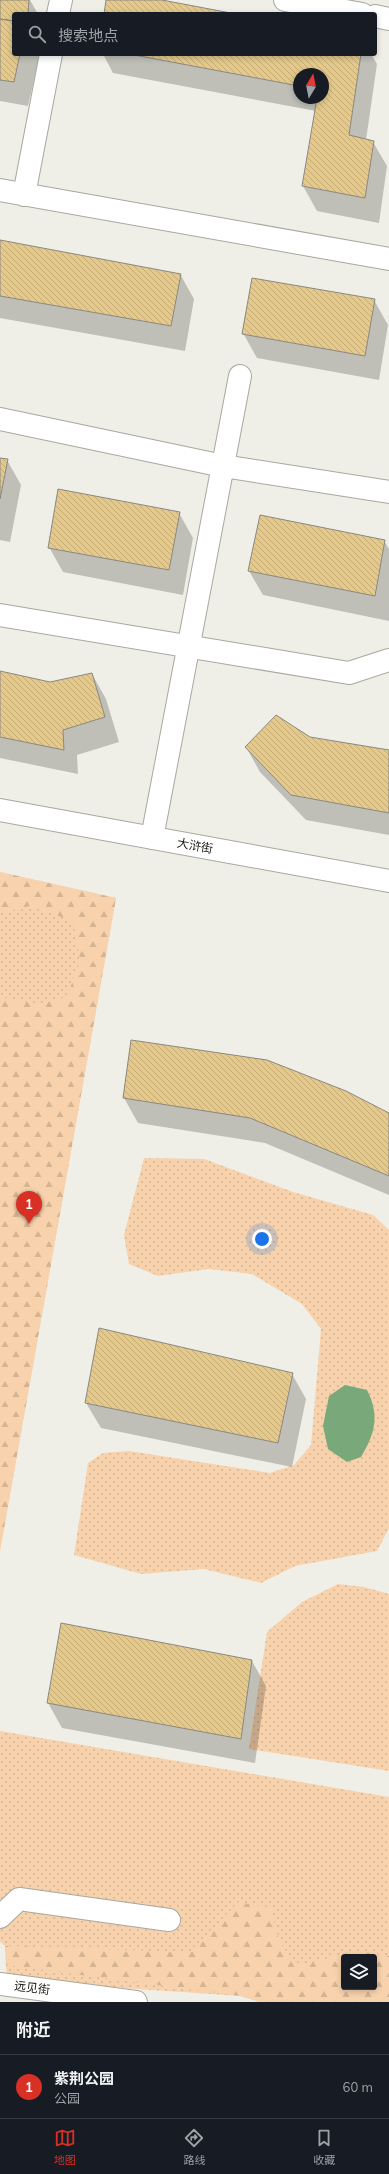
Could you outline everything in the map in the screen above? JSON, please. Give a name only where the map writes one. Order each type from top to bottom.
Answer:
[{"type":"street","points":[[58,12],[60,0]]},
{"type":"street","points":[[285,0],[351,12]]},
{"type":"street","points":[[377,16],[389,19]]},
{"type":"street","points":[[24,195],[50,56]]},
{"type":"street","points":[[0,190],[389,259]]},
{"type":"street","points":[[152,838],[240,376]]},
{"type":"street","points":[[0,420],[223,466],[389,492]]},
{"type":"street","points":[[0,615],[349,674],[389,660]]},
{"type":"street","name":"大浒街","points":[[0,810],[389,882]]},
{"type":"street","points":[[0,1917],[19,1899],[169,1920]]},
{"type":"street","name":"远见街","points":[[0,1984],[136,2002]]},
{"type":"green space","points":[[0,872],[116,898],[0,1551]]},
{"type":"green space","points":[[0,872],[116,898],[0,1551],[0,997],[37,1004],[67,997],[80,960],[73,921],[30,906],[0,913]]},
{"type":"green space","points":[[144,1158],[204,1159],[293,1192],[373,1215],[389,1230],[389,1528],[377,1551],[295,1566],[261,1583],[204,1569],[141,1574],[74,1555],[88,1463],[103,1453],[129,1451],[270,1473],[294,1465],[311,1445],[321,1329],[302,1304],[252,1274],[209,1269],[158,1276],[129,1264],[124,1235]]},
{"type":"green space","points":[[338,1584],[364,1587],[389,1594],[389,1771],[249,1749],[267,1632],[302,1602]]},
{"type":"green space","points":[[0,1731],[389,1797],[389,2002],[260,2002],[240,1996],[7,1980],[5,1946],[0,1942]]},
{"type":"green space","points":[[238,1902],[271,1908],[279,1941],[296,1966],[341,1955],[341,1990],[377,1990],[377,1954],[389,1956],[389,2002],[260,2002],[240,1996],[6,1965],[5,1946],[192,1952]]},
{"type":"green space","points":[[357,1951],[376,1954],[345,1954]]},
{"type":"shaded area","points":[[345,1385],[367,1390],[374,1408],[375,1416],[370,1440],[361,1457],[347,1462],[328,1449],[323,1426],[329,1396]]},
{"type":"building","points":[[0,0],[29,0],[28,12],[12,12],[12,21],[0,19]]},
{"type":"building","points":[[106,0],[162,0],[225,12],[104,12]]},
{"type":"building","points":[[0,19],[12,21],[12,56],[20,56],[14,82],[0,80]]},
{"type":"building","points":[[140,56],[361,56],[349,135],[374,141],[365,198],[302,186],[316,104],[329,104],[329,68],[293,68],[293,85]]},
{"type":"building","points":[[0,240],[181,274],[171,326],[0,296]]},
{"type":"building","points":[[252,278],[375,299],[365,356],[242,334]]},
{"type":"building","points":[[0,458],[8,459],[0,499]]},
{"type":"building","points":[[58,489],[180,512],[169,570],[48,548]]},
{"type":"building","points":[[260,515],[385,540],[375,596],[248,571]]},
{"type":"building","points":[[0,671],[50,682],[92,673],[105,717],[63,730],[64,750],[0,737]]},
{"type":"building","points":[[276,715],[310,737],[389,750],[389,813],[291,795],[245,747]]},
{"type":"building","points":[[131,1040],[267,1060],[346,1091],[389,1113],[389,1176],[250,1118],[123,1098]]},
{"type":"building","points":[[99,1328],[293,1373],[278,1443],[85,1403]]},
{"type":"building","points":[[61,1623],[252,1660],[241,1739],[47,1703]]},
{"type":"place","name":"紫荆公园","points":[[29,1224]]}]
